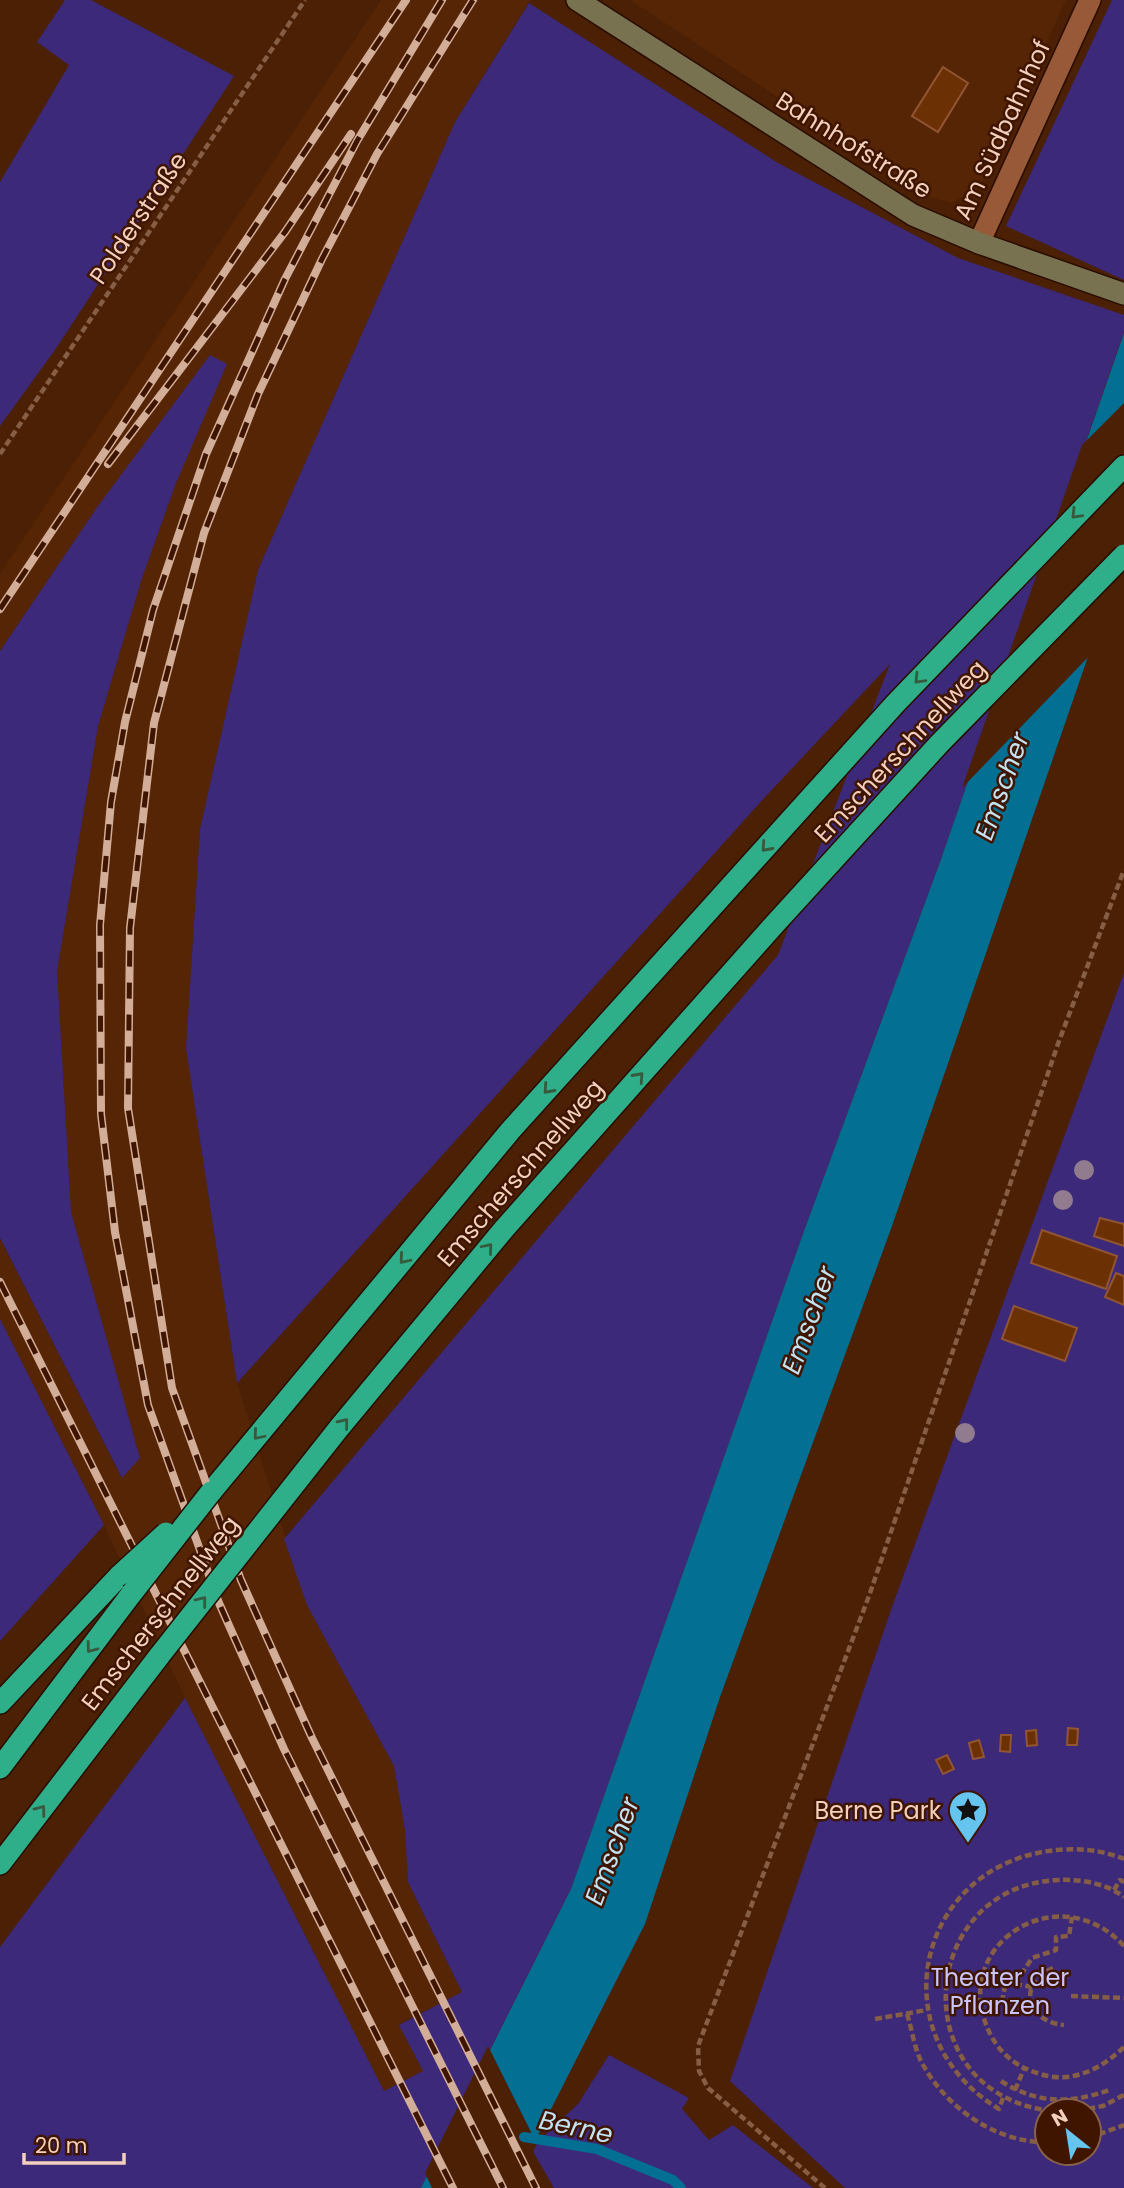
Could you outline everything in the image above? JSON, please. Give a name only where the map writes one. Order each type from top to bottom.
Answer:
[{"type":"highway","points":[[0,1768],[211,1492],[510,1131],[895,704],[1124,466]]},
{"type":"highway","name":"Emscherschnellweg","points":[[0,1864],[339,1428],[504,1229],[930,754],[1124,555]]},
{"type":"highway","points":[[0,1703],[120,1575],[211,1492]]},
{"type":"street","name":"Bahnhofstraße","points":[[577,0],[913,215],[979,243],[1124,294]]},
{"type":"street","name":"Am Südbahnhof","points":[[979,243],[1090,0]]},
{"type":"path","name":"Polderstraße","points":[[0,454],[305,0]]},
{"type":"path","points":[[825,2188],[708,2088],[699,2071],[698,2046],[869,1596],[1059,1041],[1124,870]]},
{"type":"path","points":[[1003,2098],[999,2109],[977,2096],[959,2079],[936,2044],[927,2010],[925,1981],[936,1936],[970,1886],[1009,1861],[1036,1852],[1070,1849],[1109,1852],[1124,1859]]},
{"type":"path","points":[[1033,2109],[1003,2098],[971,2074],[960,2055],[945,2017],[952,1956],[962,1935],[976,1916],[1005,1893],[1040,1881],[1075,1879],[1114,1889],[1124,1897]]},
{"type":"path","points":[[1114,1889],[1120,1880],[1124,1882]]},
{"type":"path","points":[[1124,1946],[1097,1923],[1055,1915],[1031,1922],[1014,1932],[996,1949],[984,1970],[980,2002],[992,2039],[1004,2055],[1024,2069],[1046,2076],[1067,2077],[1106,2064],[1124,2048]]},
{"type":"path","points":[[1015,1984],[1032,1958],[1056,1950],[1056,1937],[1069,1936],[1072,1917]]},
{"type":"path","points":[[1053,1968],[1036,1979],[1032,1987],[1031,2003],[1038,2015],[1049,2024],[1064,2025]]},
{"type":"path","points":[[980,2002],[1002,2001],[1006,1981],[1032,1987]]},
{"type":"path","points":[[1071,1996],[1124,1998]]},
{"type":"path","points":[[875,2019],[927,2010]]},
{"type":"path","points":[[907,2014],[921,2060],[948,2099],[987,2127],[1033,2142]]},
{"type":"path","points":[[1015,2090],[1024,2069]]},
{"type":"path","points":[[1001,2081],[1015,2090],[1039,2097]]},
{"type":"path","points":[[1089,2097],[1109,2090]]},
{"type":"path","points":[[1103,2106],[1124,2095]]},
{"type":"path","points":[[1103,2132],[1124,2124]]},
{"type":"shaded area","points":[[381,0],[530,0],[455,122],[258,570],[200,829],[186,1048],[237,1383],[307,1605],[394,1766],[405,1830],[408,1882],[462,1992],[399,2024],[423,2071],[384,2091],[185,1698],[104,1525],[0,1319],[0,1239],[121,1477],[140,1458],[71,1212],[57,971],[98,726],[141,581],[176,483],[98,506],[0,651],[0,574]]},
{"type":"shaded area","points":[[630,0],[1066,0],[986,177],[976,190],[951,203],[930,197]]},
{"type":"green space","points":[[65,0],[91,0],[234,76],[57,347],[0,426],[0,182],[69,65],[37,42]]},
{"type":"green space","points":[[1112,0],[1124,0],[1124,280],[1006,226]]},
{"type":"green space","points":[[529,3],[778,163],[958,258],[1124,315],[1124,332],[940,862],[804,1231],[571,1889],[421,2188],[0,2188],[0,1947],[185,1698],[384,2091],[423,2071],[399,2025],[462,1992],[408,1882],[405,1830],[394,1766],[307,1605],[284,1539],[778,955],[890,664],[767,795],[237,1383],[186,1048],[200,829],[258,570],[455,122]]},
{"type":"green space","points":[[210,355],[227,364],[176,483],[141,581],[98,726],[57,971],[71,1212],[140,1458],[122,1478],[0,1238],[0,651],[98,506]]},
{"type":"green space","name":"Berne Park","points":[[1124,973],[1124,2188],[845,2188],[730,2081],[892,1607]]},
{"type":"green space","points":[[0,1319],[104,1525],[0,1641]]},
{"type":"green space","points":[[609,2055],[689,2098],[682,2109],[709,2140],[733,2125],[813,2188],[554,2188],[531,2148],[578,2104]]},
{"type":"water","name":"Emscher","points":[[1124,333],[1124,552],[892,1226],[720,1697],[645,1924],[511,2188],[421,2188],[571,1889],[804,1231],[940,862]]},
{"type":"pier","points":[[1124,403],[1124,563],[1094,651],[962,788],[1082,445]]},
{"type":"pier","points":[[488,2046],[537,2144],[515,2188],[432,2188],[425,2173]]},
{"type":"building","points":[[943,67],[968,83],[938,132],[912,116]]},
{"type":"building","points":[[1100,1218],[1124,1224],[1124,1246],[1094,1236]]},
{"type":"building","points":[[1042,1230],[1117,1256],[1106,1289],[1031,1263]]},
{"type":"building","points":[[1116,1273],[1124,1276],[1124,1305],[1105,1297]]},
{"type":"building","points":[[1014,1306],[1077,1328],[1065,1361],[1002,1339]]},
{"type":"building","points":[[1068,1728],[1078,1729],[1077,1745],[1067,1745]]},
{"type":"building","points":[[1036,1730],[1037,1745],[1027,1746],[1026,1731]]},
{"type":"building","points":[[1001,1735],[1011,1735],[1010,1752],[1000,1751]]},
{"type":"building","points":[[979,1740],[984,1757],[973,1759],[969,1743]]},
{"type":"building","points":[[947,1755],[954,1769],[943,1774],[936,1760]]},
{"type":"waterway","name":"Berne","points":[[524,2137],[597,2149],[673,2180],[681,2188]]},
{"type":"railway","points":[[0,609],[406,0]]},
{"type":"railway","points":[[442,0],[357,141],[285,279],[206,454],[153,610],[125,722],[111,802],[100,925],[101,1114],[115,1232],[148,1405],[219,1603],[284,1749],[503,2188]]},
{"type":"railway","points":[[473,0],[377,154],[322,259],[258,394],[204,533],[154,723],[130,928],[128,1108],[172,1388],[241,1580],[312,1738],[536,2188]]},
{"type":"railway","points":[[108,464],[285,232],[351,134]]},
{"type":"railway","points":[[0,1282],[453,2188]]},
{"type":"place","name":"Berne Park","points":[[968,1844]]},
{"type":"park label","name":"Theater der Pflanzen","points":[[1000,1991]]}]
